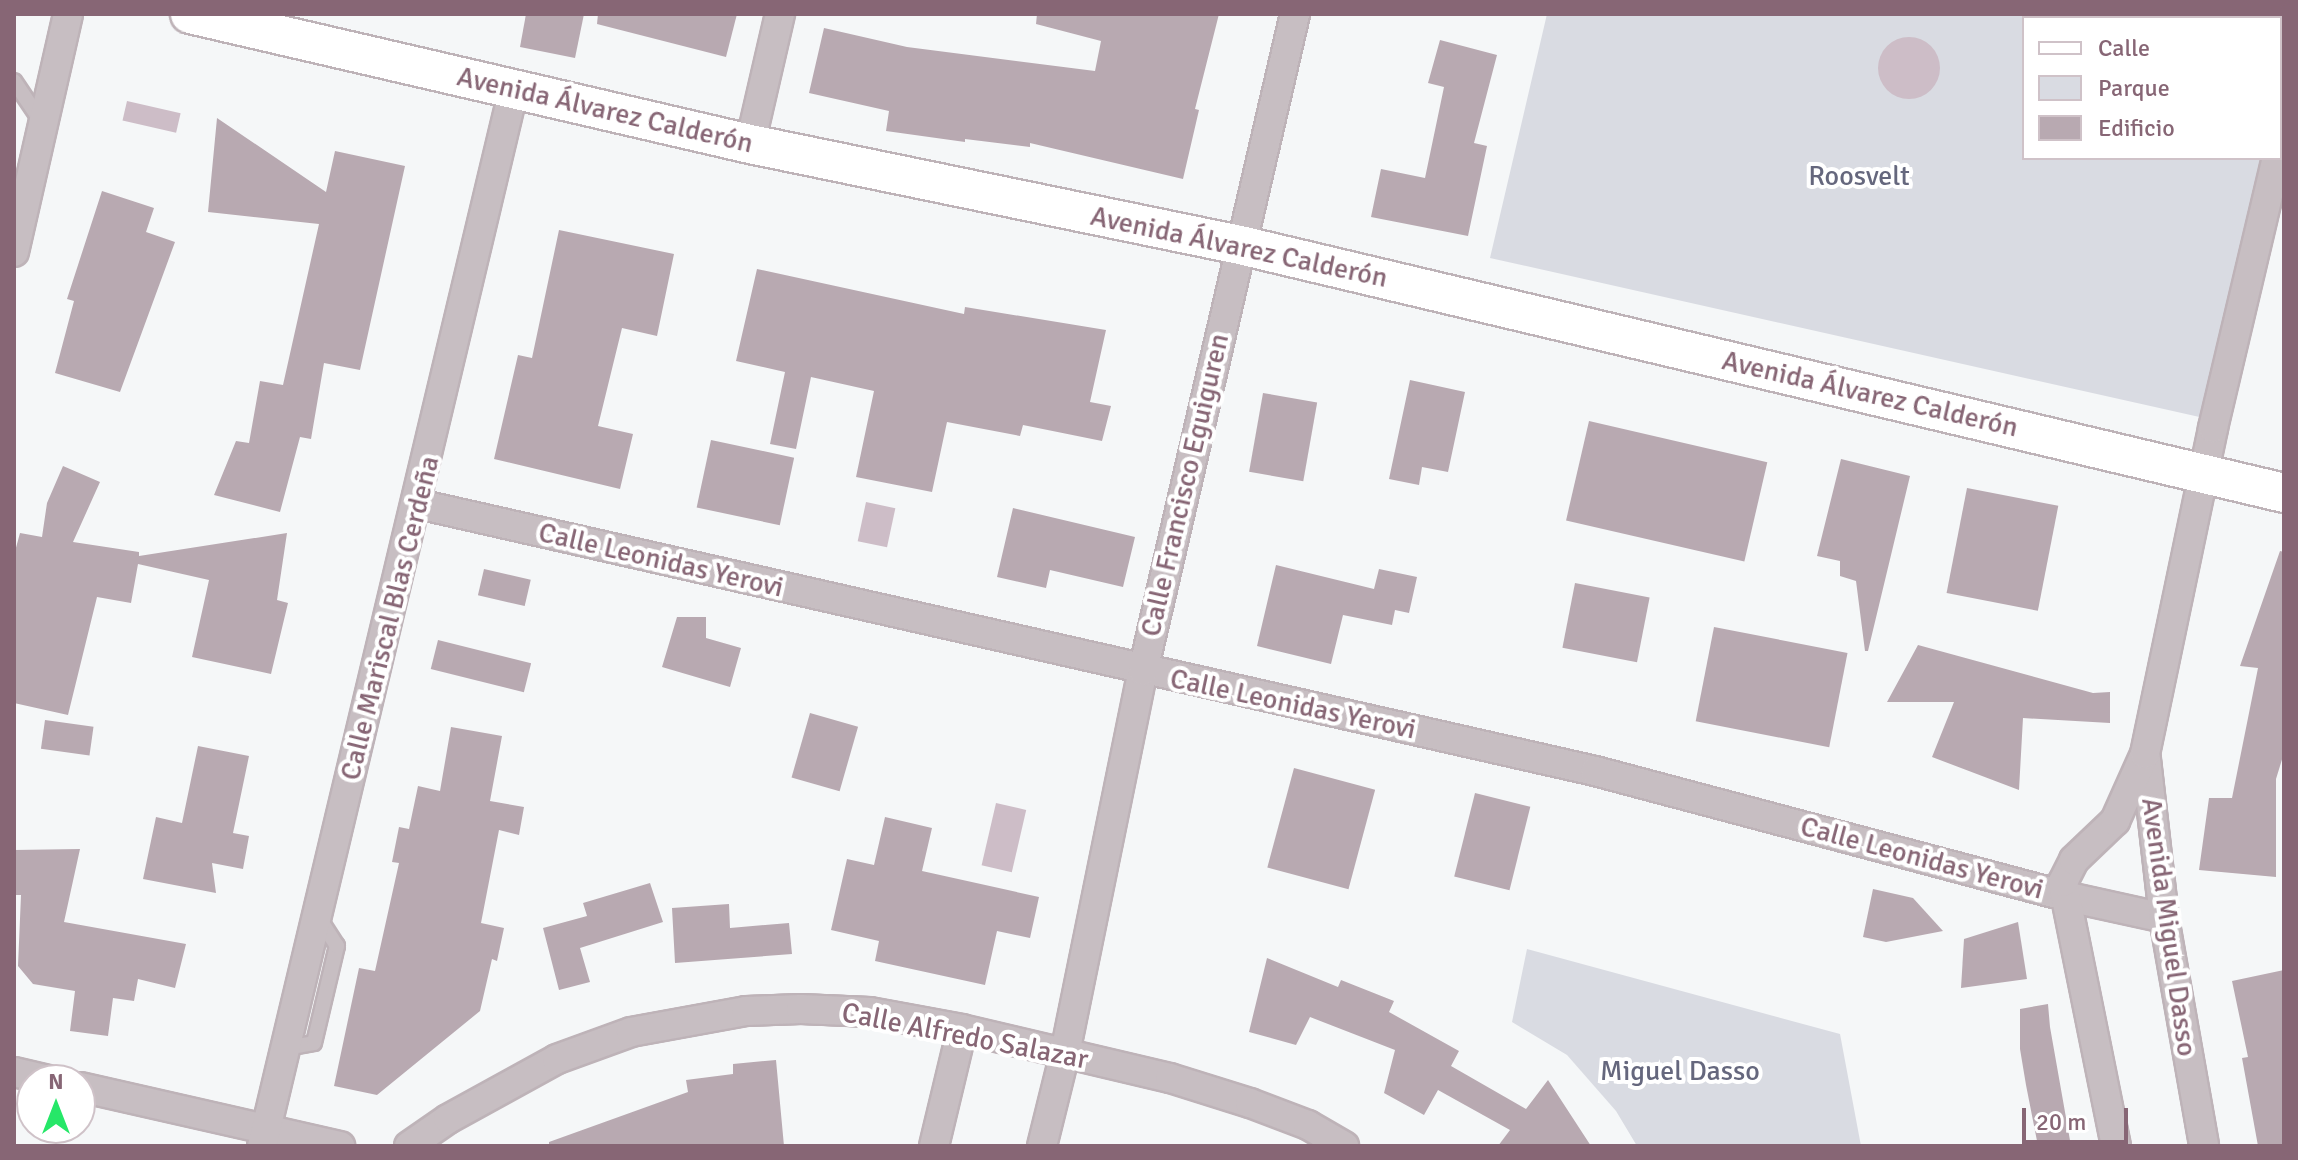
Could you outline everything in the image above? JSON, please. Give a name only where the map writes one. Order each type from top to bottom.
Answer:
[{"type":"street","points":[[14,252],[68,14]]},
{"type":"street","name":"Avenida Álvarez Calderón","points":[[190,14],[252,21],[750,144],[1240,245],[2203,473],[2273,485]]},
{"type":"street","points":[[750,144],[780,14]]},
{"type":"street","name":"Calle Francisco Eguiguren","points":[[1042,1146],[1065,1053],[1143,671],[1295,14]]},
{"type":"street","name":"Calle Mariscal Blas Cerdeña","points":[[264,1137],[418,504],[514,88]]},
{"type":"street","name":"Avenida Miguel Dasso","points":[[2064,896],[2067,870],[2115,821],[2145,754],[2203,473],[2277,160]]},
{"type":"street","name":"Calle Leonidas Yerovi","points":[[418,504],[1143,671],[1595,771],[2064,896],[2164,918]]},
{"type":"street","name":"Avenida Miguel Dasso","points":[[2145,754],[2164,918],[2204,1146]]},
{"type":"street","points":[[2064,896],[2116,1146]]},
{"type":"street","name":"Calle Alfredo Salazar","points":[[409,1146],[448,1119],[557,1059],[631,1032],[746,1011],[801,1009],[870,1012],[962,1029],[1170,1078],[1308,1125],[1344,1146]]},
{"type":"street","points":[[934,1146],[962,1029]]},
{"type":"street","points":[[96,1091],[264,1137],[340,1146]]},
{"type":"lane","points":[[14,81],[44,125]]},
{"type":"green space","name":"Roosvelt","points":[[1547,14],[2284,14],[2282,78],[2282,16],[2022,16],[2022,160],[2264,160],[2204,418],[1490,258]]},
{"type":"green space","name":"Miguel Dasso","points":[[1527,949],[1840,1034],[1861,1146],[1637,1146],[1616,1111],[1567,1055],[1512,1022]]},
{"type":"shaded area","points":[[1909,37],[1931,46],[1940,68],[1931,90],[1909,99],[1887,90],[1878,68],[1887,46]]},
{"type":"shaded area","points":[[127,101],[181,113],[176,133],[123,120]]},
{"type":"shaded area","points":[[866,502],[895,508],[887,547],[858,541]]},
{"type":"shaded area","points":[[996,803],[1026,810],[1012,872],[982,865]]},
{"type":"building","points":[[526,14],[584,14],[575,58],[520,47]]},
{"type":"building","points":[[598,14],[737,14],[726,57],[597,24]]},
{"type":"building","points":[[1037,14],[1219,14],[1195,109],[1199,110],[1183,179],[1030,143],[1030,147],[965,139],[965,142],[886,131],[889,111],[809,93],[824,28],[907,47],[1095,71],[1101,41],[1036,24]]},
{"type":"building","points":[[1440,40],[1497,55],[1474,143],[1487,146],[1468,236],[1371,217],[1381,169],[1425,178],[1444,87],[1428,83]]},
{"type":"building","points":[[217,118],[326,192],[335,151],[405,166],[360,370],[324,363],[311,439],[300,437],[280,512],[214,495],[236,441],[249,443],[260,381],[283,385],[319,224],[208,212]]},
{"type":"building","points":[[102,191],[154,208],[146,232],[175,242],[120,392],[55,373],[74,301],[67,299]]},
{"type":"building","points":[[559,230],[674,254],[657,336],[622,328],[598,426],[633,434],[620,489],[494,459],[518,355],[532,358]]},
{"type":"building","points":[[757,269],[964,314],[965,307],[1106,330],[1090,402],[1111,406],[1102,441],[1023,425],[1020,436],[947,422],[932,492],[856,477],[874,391],[811,377],[796,449],[770,444],[785,372],[736,361]]},
{"type":"building","points":[[1410,380],[1465,392],[1448,472],[1422,467],[1419,485],[1389,479]]},
{"type":"building","points":[[1263,393],[1317,403],[1303,481],[1249,472]]},
{"type":"building","points":[[1589,421],[1767,462],[1744,562],[1566,520]]},
{"type":"building","points":[[711,440],[794,458],[780,525],[697,507]]},
{"type":"building","points":[[1841,459],[1910,476],[1868,651],[1865,651],[1856,581],[1840,576],[1840,561],[1817,556]]},
{"type":"building","points":[[63,466],[100,482],[73,542],[139,552],[139,556],[287,533],[277,600],[288,603],[271,674],[192,657],[209,580],[138,564],[131,603],[97,597],[68,715],[14,703],[14,555],[20,533],[42,537],[47,503]]},
{"type":"building","points":[[1967,488],[2058,506],[2038,611],[1947,593]]},
{"type":"building","points":[[1013,508],[1135,537],[1123,587],[1050,570],[1046,588],[997,577]]},
{"type":"building","points":[[2280,551],[2284,552],[2284,753],[2276,779],[2276,877],[2199,870],[2209,798],[2232,798],[2258,668],[2240,666]]},
{"type":"building","points":[[1276,565],[1374,589],[1379,569],[1417,577],[1409,613],[1395,610],[1392,625],[1343,615],[1331,664],[1257,646]]},
{"type":"building","points":[[484,569],[531,580],[525,606],[478,595]]},
{"type":"building","points":[[1575,583],[1650,598],[1637,662],[1562,648]]},
{"type":"building","points":[[677,617],[706,617],[706,638],[741,648],[730,687],[662,667]]},
{"type":"building","points":[[1714,627],[1848,653],[1829,747],[1696,721]]},
{"type":"building","points":[[438,640],[531,663],[524,692],[431,669]]},
{"type":"building","points":[[1918,645],[2093,693],[2110,692],[2110,723],[2023,718],[2019,790],[1932,757],[1954,702],[1887,702]]},
{"type":"building","points":[[810,713],[858,727],[840,791],[792,777]]},
{"type":"building","points":[[45,720],[94,727],[89,756],[41,749]]},
{"type":"building","points":[[451,727],[502,736],[490,801],[524,807],[519,835],[499,830],[481,923],[504,928],[497,961],[492,959],[480,1011],[377,1095],[334,1086],[359,968],[375,971],[399,863],[392,862],[399,827],[409,829],[418,786],[440,791]]},
{"type":"building","points":[[198,746],[249,756],[233,833],[249,836],[243,869],[212,863],[216,893],[143,879],[156,817],[182,823]]},
{"type":"building","points":[[1294,768],[1375,790],[1348,889],[1267,867]]},
{"type":"building","points":[[1475,793],[1530,807],[1510,890],[1454,876]]},
{"type":"building","points":[[885,817],[932,828],[922,871],[1039,897],[1030,938],[997,931],[985,985],[875,961],[879,941],[831,930],[847,859],[874,865]]},
{"type":"building","points":[[80,849],[64,922],[186,944],[175,988],[138,979],[134,1001],[113,998],[108,1036],[70,1031],[75,991],[33,984],[18,966],[21,895],[14,895],[14,850]]},
{"type":"building","points":[[650,883],[663,922],[580,948],[590,982],[559,990],[543,928],[587,916],[583,903]]},
{"type":"building","points":[[1873,889],[1913,898],[1943,931],[1886,942],[1863,937]]},
{"type":"building","points":[[729,904],[730,928],[789,923],[792,954],[675,963],[672,908]]},
{"type":"building","points":[[2018,922],[2027,979],[1961,988],[1964,939]]},
{"type":"building","points":[[1267,958],[1338,987],[1341,980],[1394,1001],[1389,1012],[1459,1051],[1451,1066],[1526,1109],[1548,1080],[1591,1146],[1498,1146],[1510,1130],[1438,1090],[1424,1115],[1384,1093],[1395,1050],[1310,1017],[1296,1045],[1249,1032]]},
{"type":"building","points":[[2284,970],[2284,1146],[2258,1146],[2242,1058],[2248,1057],[2232,981]]},
{"type":"building","points":[[2048,1004],[2071,1146],[2038,1146],[2020,1049],[2020,1009]]},
{"type":"building","points":[[776,1060],[784,1146],[549,1146],[549,1142],[688,1092],[686,1080],[733,1074],[733,1064]]}]
